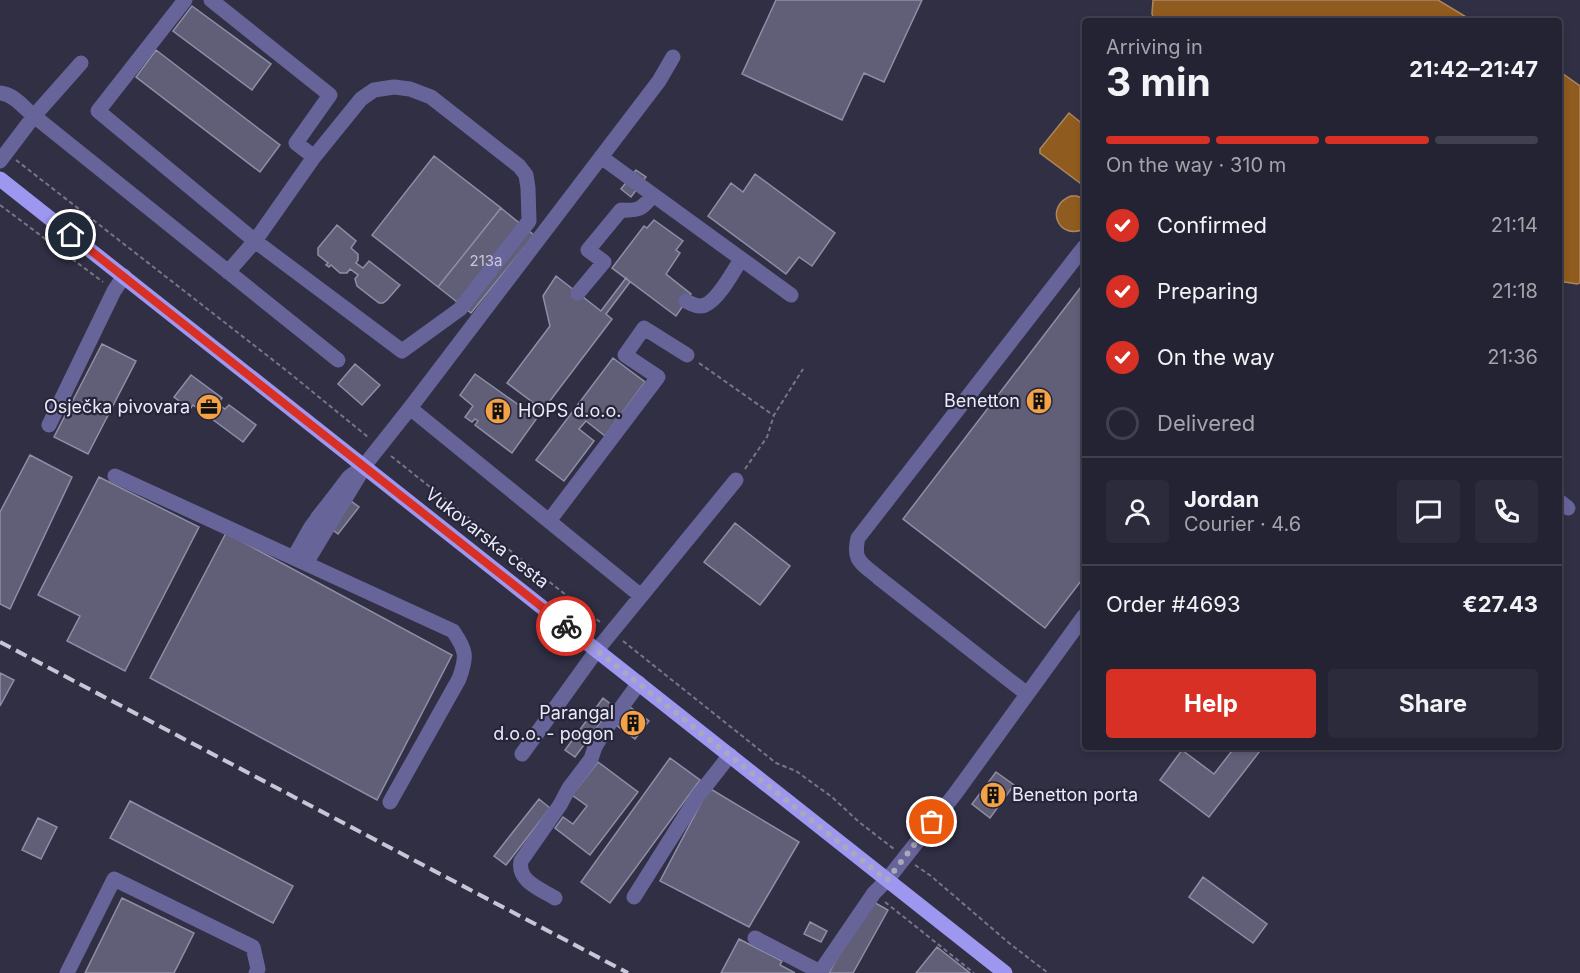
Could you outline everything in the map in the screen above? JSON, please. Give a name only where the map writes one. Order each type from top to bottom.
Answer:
[{"type":"main road","name":"Vukovarska cesta","points":[[0,179],[1005,973]]},
{"type":"lane","points":[[185,0],[98,111],[255,241],[402,351],[460,309],[529,221],[526,175],[519,166],[430,97],[410,89],[394,87],[374,90],[361,99],[314,157],[255,241],[228,272]]},
{"type":"lane","points":[[211,0],[330,94],[296,143],[314,157]]},
{"type":"lane","points":[[300,560],[311,527],[349,477],[364,466],[410,408],[659,81],[673,57]]},
{"type":"lane","points":[[3,157],[34,116],[81,63]]},
{"type":"lane","points":[[3,93],[338,360]]},
{"type":"lane","points":[[601,157],[791,296]]},
{"type":"lane","points":[[578,293],[604,262],[588,250],[621,210],[634,211],[643,207],[653,195]]},
{"type":"lane","points":[[1028,694],[865,566],[857,559],[855,549],[858,538],[1082,250]]},
{"type":"lane","points":[[686,301],[696,306],[704,306],[714,299],[741,259]]},
{"type":"lane","points":[[49,424],[114,291],[124,276]]},
{"type":"lane","points":[[549,521],[658,377],[625,355],[644,328],[687,354]]},
{"type":"lane","points":[[410,408],[641,596]]},
{"type":"lane","points":[[115,476],[453,631],[465,652],[465,663],[459,679],[390,802]]},
{"type":"lane","points":[[522,754],[597,650],[736,480]]},
{"type":"lane","points":[[755,938],[820,972],[874,893],[905,858],[955,794],[1082,619]]},
{"type":"lane","points":[[555,898],[525,880],[519,869],[521,861],[591,759],[605,730],[639,683]]},
{"type":"lane","points":[[634,897],[697,797],[730,755]]},
{"type":"lane","points":[[67,973],[114,879],[253,946],[258,969],[256,973]]},
{"type":"path","points":[[3,157],[278,364],[776,763],[796,771],[832,797],[859,822],[931,876],[1048,973]]},
{"type":"path","points":[[0,205],[114,291]]},
{"type":"path","points":[[687,354],[774,415]]},
{"type":"path","points":[[736,480],[750,464],[767,437],[774,415],[803,369]]},
{"type":"path","points":[[874,893],[974,973]]},
{"type":"shaded area","points":[[1153,0],[1438,0],[1468,18],[1154,18]]},
{"type":"shaded area","points":[[1562,73],[1580,86],[1580,283],[1562,282]]},
{"type":"shaded area","points":[[1069,113],[1082,123],[1082,184],[1040,153],[1040,149]]},
{"type":"shaded area","points":[[1071,196],[1082,198],[1082,229],[1067,230],[1061,226],[1056,214],[1063,201]]},
{"type":"building","points":[[776,0],[922,0],[884,82],[864,73],[842,120],[742,74]]},
{"type":"building","points":[[192,6],[271,64],[252,90],[173,31]]},
{"type":"building","points":[[156,50],[280,145],[260,172],[136,77]]},
{"type":"building","points":[[434,156],[501,208],[438,287],[372,235]]},
{"type":"building","points":[[636,170],[646,177],[631,197],[621,189]]},
{"type":"building","points":[[755,174],[835,233],[812,266],[799,257],[786,274],[708,216],[731,183],[743,192]]},
{"type":"building","points":[[501,208],[534,235],[471,313],[438,287]]},
{"type":"building","points":[[654,220],[683,241],[676,250],[680,253],[666,274],[691,294],[676,316],[612,268],[644,226],[647,228]]},
{"type":"building","points":[[337,225],[356,241],[351,248],[358,254],[356,263],[363,268],[369,261],[400,285],[383,303],[379,303],[357,286],[355,279],[358,275],[350,269],[347,273],[340,273],[331,265],[329,267],[326,265],[328,263],[318,255],[318,248]]},
{"type":"building","points":[[556,276],[601,311],[626,278],[630,282],[606,314],[612,319],[543,410],[507,383],[550,326],[543,296]]},
{"type":"building","name":"Benetton","points":[[1082,286],[1082,580],[1045,628],[903,519]]},
{"type":"building","points":[[102,344],[136,361],[88,454],[54,437]]},
{"type":"building","points":[[613,358],[645,382],[605,436],[586,421],[579,429],[594,441],[564,481],[536,460]]},
{"type":"building","points":[[355,364],[380,385],[362,405],[338,384]]},
{"type":"building","name":"HOPS d.o.o.","points":[[475,374],[537,418],[512,453],[475,425],[478,421],[475,419],[472,422],[465,417],[473,406],[460,395]]},
{"type":"building","name":"Osječka pivovara","points":[[191,375],[222,398],[218,404],[225,409],[229,405],[256,425],[243,442],[193,405],[190,409],[174,397]]},
{"type":"building","points":[[30,455],[72,477],[10,609],[0,604],[0,512]]},
{"type":"building","points":[[99,477],[199,527],[125,671],[67,641],[80,616],[38,595]]},
{"type":"building","points":[[333,488],[359,507],[338,534],[312,514]]},
{"type":"building","points":[[735,523],[790,566],[760,605],[704,562]]},
{"type":"building","points":[[226,533],[452,655],[377,800],[150,678]]},
{"type":"building","points":[[0,673],[14,680],[0,706]]},
{"type":"building","points":[[603,698],[613,706],[575,757],[565,750]]},
{"type":"building","name":"Parangal d.o.o. - pogon","points":[[630,707],[649,721],[635,739],[616,725]]},
{"type":"building","points":[[1182,750],[1214,774],[1233,750],[1261,750],[1209,817],[1160,780]]},
{"type":"building","points":[[670,758],[700,780],[610,903],[581,882]]},
{"type":"building","points":[[598,762],[638,792],[590,855],[555,828],[563,817],[573,824],[587,806],[572,795]]},
{"type":"building","name":"Benetton porta","points":[[996,772],[1014,785],[990,818],[972,804]]},
{"type":"building","points":[[709,788],[799,842],[749,927],[660,881]]},
{"type":"building","points":[[539,799],[550,808],[506,865],[494,856]]},
{"type":"building","points":[[130,801],[293,886],[273,923],[110,838]]},
{"type":"building","points":[[38,818],[57,827],[41,859],[22,850]]},
{"type":"building","points":[[1203,877],[1267,924],[1253,943],[1189,897]]},
{"type":"building","points":[[122,898],[194,933],[174,973],[85,973]]},
{"type":"building","points":[[870,900],[888,910],[853,973],[829,973]]},
{"type":"building","points":[[810,922],[827,931],[821,942],[804,934]]},
{"type":"building","points":[[739,939],[782,961],[780,965],[795,973],[721,973]]},
{"type":"building","points":[[937,947],[970,973],[916,973]]},
{"type":"railway","points":[[0,642],[628,973]]},
{"type":"way so far","points":[[566,626],[887,880],[932,822]]},
{"type":"place","name":"Benetton","points":[[1039,401]]},
{"type":"place","name":"Osječka pivovara","points":[[209,407]]},
{"type":"place","name":"HOPS d.o.o.","points":[[498,411]]},
{"type":"place","name":"Parangal d.o.o. - pogon","points":[[633,723]]},
{"type":"place","name":"Benetton porta","points":[[993,795]]},
{"type":"route","points":[[71,235],[566,626]]}]
